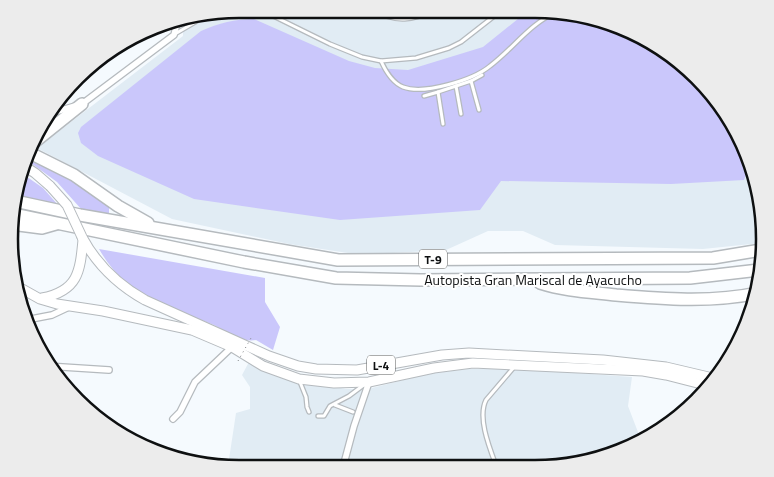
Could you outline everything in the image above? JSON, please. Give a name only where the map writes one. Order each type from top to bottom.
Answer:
[{"type":"highway","points":[[40,141],[82,104]]},
{"type":"highway","points":[[35,153],[74,175],[118,206],[156,228]]},
{"type":"highway","name":"Autopista Gran Mariscal de Ayacucho","points":[[21,202],[80,215],[338,260],[713,258],[756,251]]},
{"type":"highway","name":"Autopista Gran Mariscal de Ayacucho","points":[[19,215],[244,262],[336,278],[421,280],[690,278],[754,271]]},
{"type":"highway","points":[[18,225],[42,228],[60,223]]},
{"type":"highway","points":[[713,258],[756,244]]},
{"type":"highway","points":[[531,280],[559,289],[675,299],[724,299],[749,295]]},
{"type":"main road","name":"L-4","points":[[28,169],[50,186],[67,205],[83,238],[104,269],[133,294],[269,356],[298,366],[316,369],[357,370],[442,355],[469,353],[603,360],[666,367],[708,377]]},
{"type":"main road","name":"L-4","points":[[40,299],[63,292],[75,280],[81,265],[83,238]]},
{"type":"main road","name":"L-4","points":[[24,290],[40,299],[69,307],[103,311],[192,330],[232,347],[263,366],[299,379],[344,383],[368,382],[425,369],[473,363],[643,371],[702,384]]},
{"type":"street","points":[[58,111],[82,104],[174,35],[176,26]]},
{"type":"street","points":[[32,319],[52,315],[69,307]]},
{"type":"street","points":[[173,419],[178,416],[195,382],[232,347]]},
{"type":"street","points":[[59,367],[109,370]]},
{"type":"street","points":[[345,460],[368,382]]},
{"type":"lane","points":[[277,18],[330,44],[362,57],[381,61],[416,58],[444,50],[461,42],[492,18]]},
{"type":"lane","points":[[393,18],[408,20],[414,18]]},
{"type":"lane","points":[[381,61],[393,79],[403,87],[422,89],[450,84],[487,68],[536,23],[545,18]]},
{"type":"lane","points":[[174,35],[196,22]]},
{"type":"lane","points":[[424,96],[471,81],[482,75]]},
{"type":"lane","points":[[471,81],[479,110]]},
{"type":"lane","points":[[456,86],[461,114]]},
{"type":"lane","points":[[438,92],[443,124]]},
{"type":"lane","points":[[494,460],[489,447],[482,414],[483,406],[486,400],[516,366]]},
{"type":"lane","points":[[299,379],[310,412]]},
{"type":"lane","points":[[318,416],[324,416],[330,406],[368,382]]},
{"type":"lane","points":[[334,405],[353,412]]},
{"type":"path","points":[[238,361],[252,338]]},
{"type":"shaded area","points":[[224,18],[550,18],[564,19],[607,29],[646,47],[670,63],[692,82],[711,104],[727,128],[745,167],[755,210],[756,244],[703,249],[555,245],[523,231],[488,231],[446,250],[348,253],[289,244],[172,219],[37,148],[183,36],[183,25]]},
{"type":"shaded area","points":[[519,18],[564,19],[607,29],[633,40],[681,72],[711,104],[727,128],[740,154],[747,173],[744,180],[671,184],[501,181],[480,210],[340,220],[194,199],[98,156],[81,143],[78,133],[81,127],[201,31],[234,21],[254,19],[349,61],[375,68],[408,70],[483,47]]},
{"type":"shaded area","points":[[33,158],[76,183],[109,206],[109,215],[82,210],[57,182],[31,163]]},
{"type":"shaded area","points":[[26,176],[43,188],[59,206],[22,197]]},
{"type":"shaded area","points":[[99,249],[265,278],[265,302],[280,327],[273,350],[256,340],[245,340],[234,336],[214,325],[149,298],[122,279],[110,266]]},
{"type":"shaded area","points":[[249,362],[302,381],[346,389],[368,389],[427,374],[468,369],[521,369],[632,377],[628,406],[639,434],[620,443],[593,452],[564,458],[536,460],[229,459],[236,413],[250,409],[250,387],[242,375]]}]
